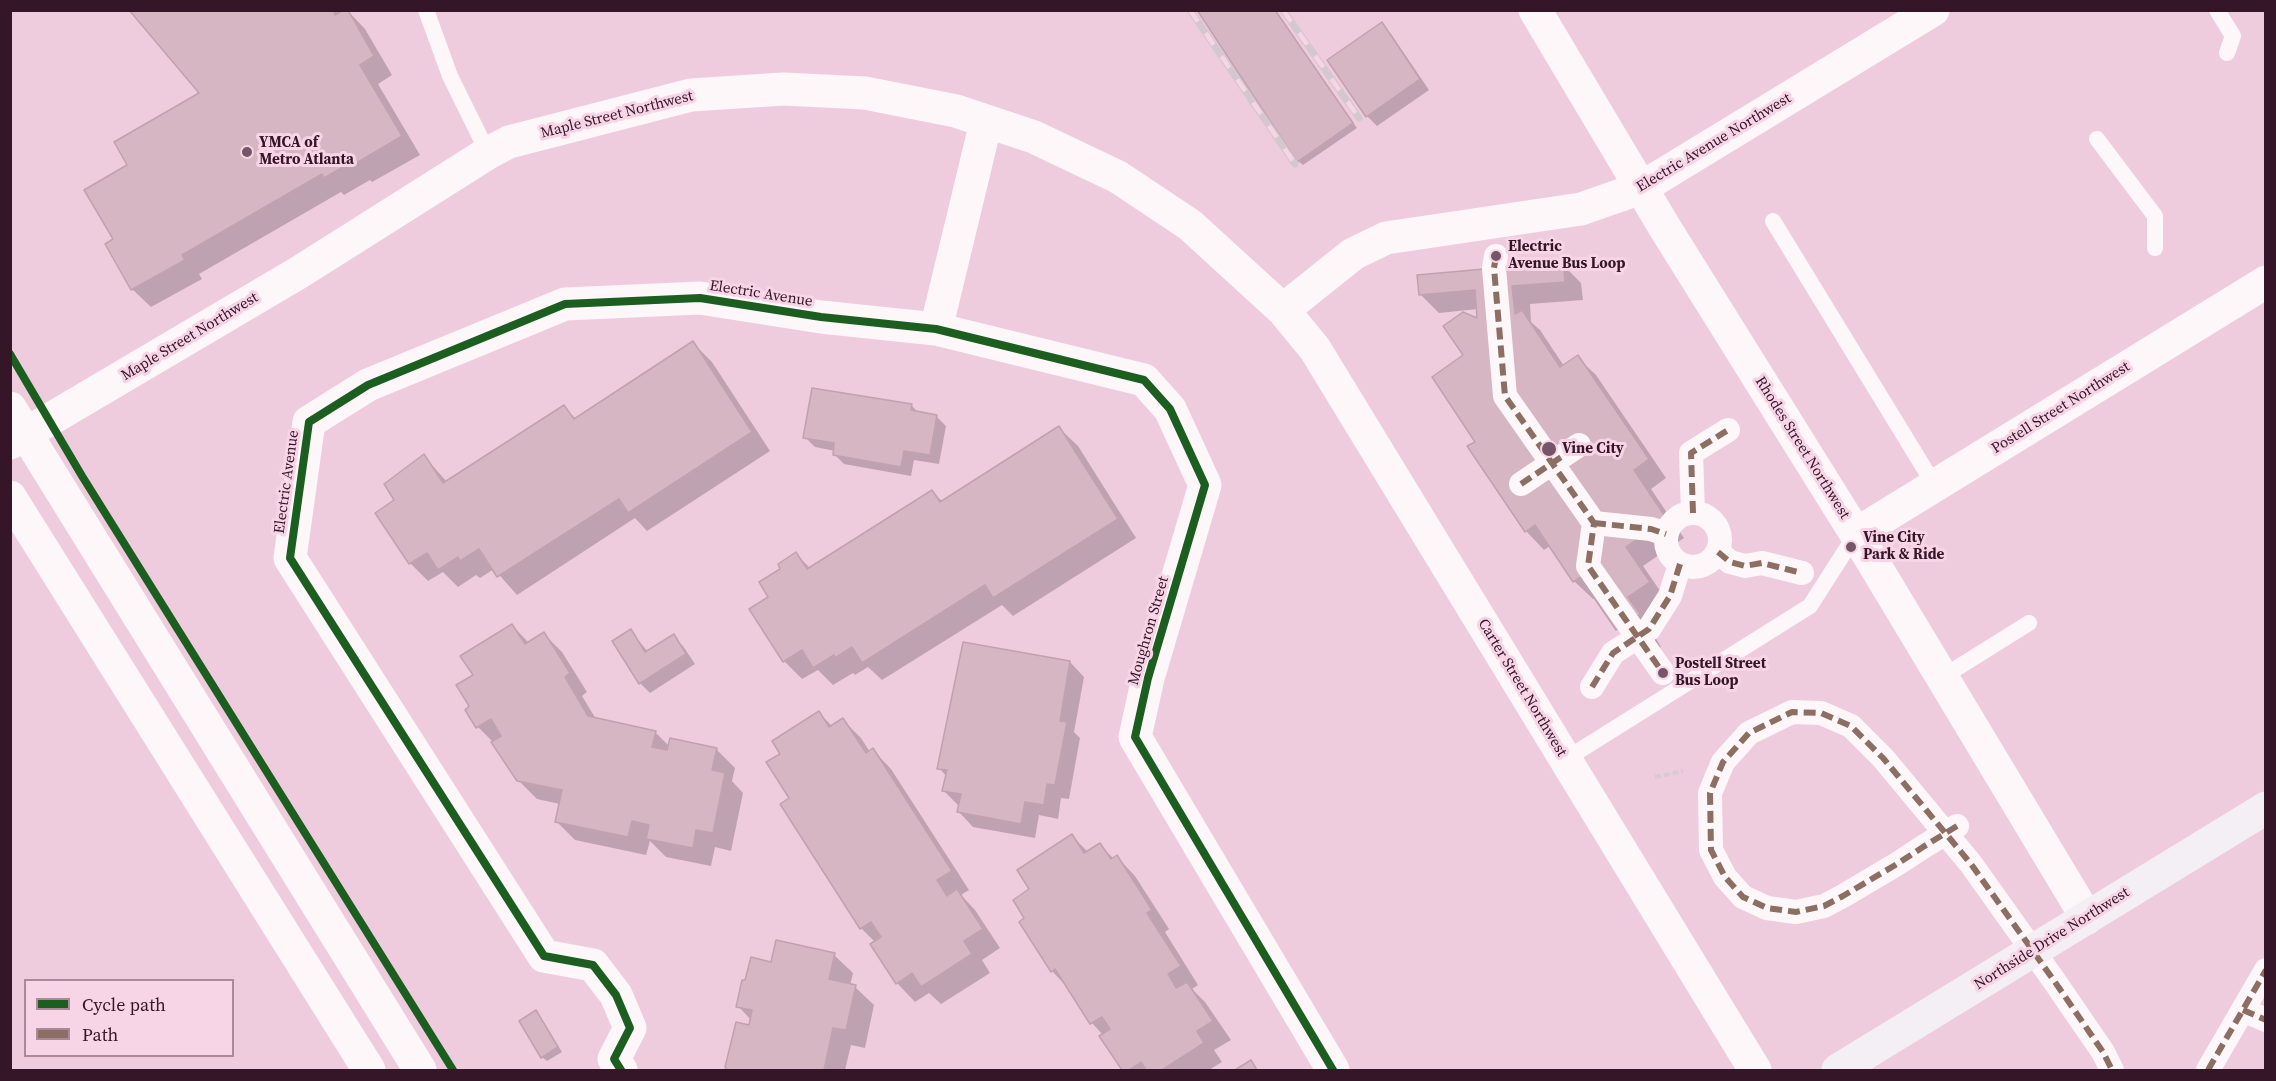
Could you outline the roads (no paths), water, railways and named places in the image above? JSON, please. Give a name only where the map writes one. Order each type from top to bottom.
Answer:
[{"type":"main road","name":"Northside Drive Northwest","points":[[1838,1071],[2265,808]]},
{"type":"street","name":"Rhodes Street Northwest","points":[[1535,10],[1641,188],[1856,534],[2086,918]]},
{"type":"street","name":"Electric Avenue Northwest","points":[[1282,310],[1353,255],[1386,238],[1581,209],[1641,188],[1933,10]]},
{"type":"street","name":"Maple Street Northwest","points":[[16,428],[298,273],[509,142],[691,95],[783,88],[865,93],[956,111],[1034,136],[1118,177],[1190,225],[1282,310]]},
{"type":"street","points":[[936,329],[986,122]]},
{"type":"street","points":[[1496,256],[1494,268],[1505,396],[1594,523],[1588,566],[1663,673]]},
{"type":"street","name":"Postell Street Northwest","points":[[1856,534],[2265,282]]},
{"type":"street","name":"Electric Avenue","points":[[621,1071],[614,1059],[630,1028],[616,995],[592,965],[544,956],[290,558],[309,422],[368,385],[565,304],[700,298],[822,317],[936,329]]},
{"type":"street","name":"Carter Street Northwest","points":[[1282,310],[1315,349],[1755,1071]]},
{"type":"street","name":"Moughron Street","points":[[936,329],[1144,380],[1170,409],[1205,484],[1148,678],[1135,737],[1333,1071]]},
{"type":"street","points":[[16,428],[420,1071]]},
{"type":"street","points":[[1693,513],[1691,453],[1728,430]]},
{"type":"street","points":[[1521,484],[1579,445]]},
{"type":"street","points":[[10,497],[369,1071]]},
{"type":"street","points":[[1693,513],[1710,519],[1719,534],[1718,552],[1706,565],[1697,568],[1680,564],[1673,559],[1668,551],[1666,534],[1676,519],[1683,514],[1693,513]]},
{"type":"street","points":[[1594,523],[1651,529],[1666,534]]},
{"type":"street","points":[[1718,552],[1730,562],[1745,566],[1762,563],[1802,573]]},
{"type":"street","points":[[1649,629],[1670,596],[1680,564]]},
{"type":"street","points":[[1592,687],[1613,653],[1627,644]]},
{"type":"street","points":[[1957,826],[1949,831],[1940,836],[1897,864],[1843,897],[1824,906],[1796,912],[1767,908],[1743,897],[1725,877],[1711,850],[1710,793],[1723,762],[1749,733],[1792,712],[1821,713],[1851,726],[1883,758],[1942,828],[1949,837],[1971,864],[2067,999],[2103,1052],[2112,1071]]},
{"type":"street","points":[[2208,1071],[2265,970]]},
{"type":"street","points":[[2243,1010],[2265,1020]]},
{"type":"lane","points":[[426,10],[450,76],[488,153]]},
{"type":"lane","points":[[2217,10],[2233,36],[2227,53]]},
{"type":"lane","points":[[2097,139],[2155,216],[2155,248]]},
{"type":"lane","points":[[1773,221],[1935,486]]},
{"type":"lane","points":[[1566,759],[1810,606],[1856,534]]},
{"type":"lane","points":[[1941,678],[2029,623]]},
{"type":"railway","points":[[1190,10],[1295,164]]},
{"type":"railway","points":[[1283,10],[1359,118]]},
{"type":"place","name":"YMCA of Metro Atlanta","points":[[247,152]]},
{"type":"place","name":"Electric Avenue Bus Loop","points":[[1496,256]]},
{"type":"place","name":"Vine City","points":[[1549,449]]},
{"type":"place","name":"Vine City Park & Ride","points":[[1851,547]]},
{"type":"place","name":"Postell Street Bus Loop","points":[[1663,673]]}]
